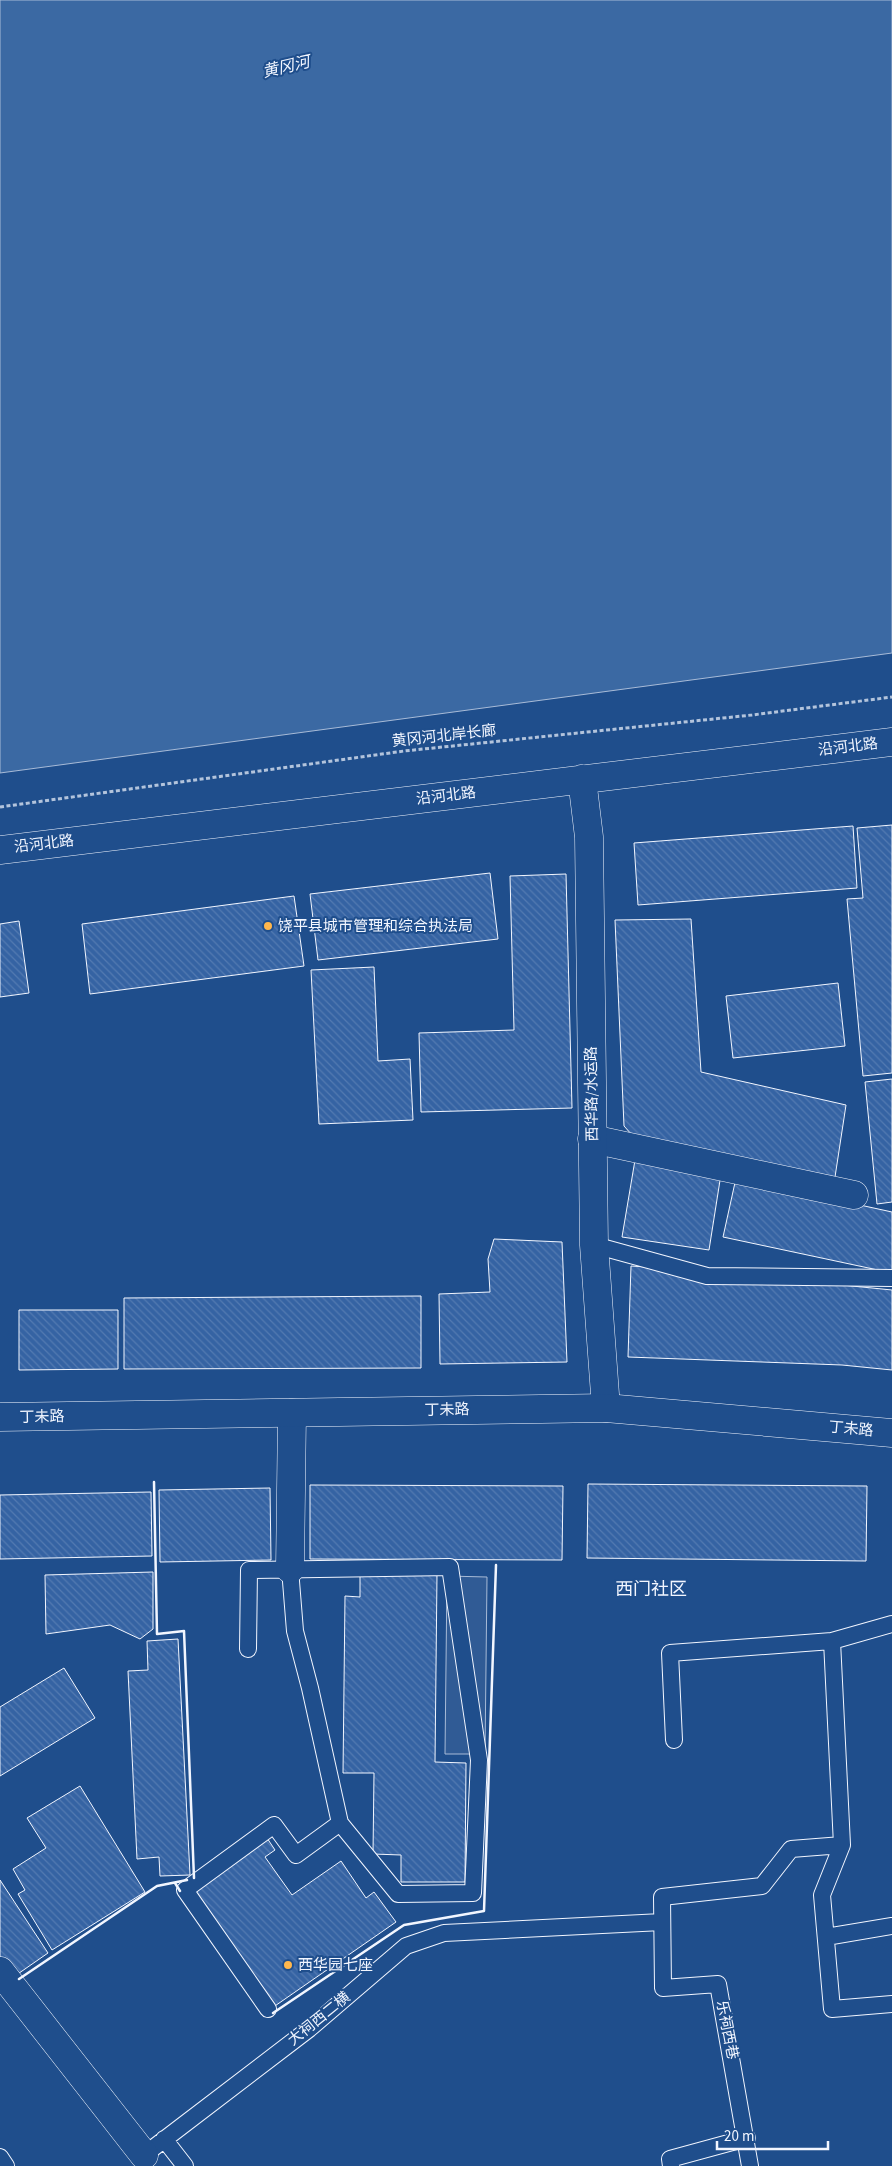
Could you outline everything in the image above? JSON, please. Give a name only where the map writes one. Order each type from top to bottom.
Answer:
[{"type":"street","name":"沿河北路","points":[[0,850],[892,742]]},
{"type":"street","name":"西华路/水运路","points":[[582,779],[589,837],[594,1245],[606,1408]]},
{"type":"street","points":[[592,1139],[854,1194]]},
{"type":"street","name":"丁未路","points":[[0,1417],[606,1408],[892,1433]]},
{"type":"street","points":[[290,1569],[292,1413]]},
{"type":"street","points":[[0,1971],[146,2153]]},
{"type":"lane","points":[[594,1245],[707,1276],[892,1278]]},
{"type":"lane","points":[[248,1649],[248,1570],[290,1569],[450,1567],[479,1760],[472,1893],[398,1894],[340,1823],[310,1688],[294,1631],[290,1569]]},
{"type":"lane","points":[[674,1740],[670,1653],[832,1641],[892,1624]]},
{"type":"lane","points":[[832,1641],[842,1845],[822,1895],[832,2009],[892,2004]]},
{"type":"lane","points":[[268,2009],[185,1890],[274,1825],[296,1855],[340,1823]]},
{"type":"lane","points":[[662,1922],[662,1897],[762,1886],[790,1849],[842,1845]]},
{"type":"lane","name":"乐祠西巷","points":[[662,1922],[663,1988],[718,1984],[747,2138],[750,2166]]},
{"type":"lane","name":"大祠西二横","points":[[146,2153],[309,2029],[406,1946],[444,1933],[662,1922]]},
{"type":"lane","points":[[826,1937],[892,1926]]},
{"type":"lane","points":[[671,2166],[670,2159],[747,2138]]},
{"type":"lane","points":[[146,2153],[185,2166]]},
{"type":"lane","points":[[0,2157],[6,2166]]},
{"type":"path","name":"黄冈河北岸长廊","points":[[0,807],[404,751],[752,715],[892,697]]},
{"type":"shaded area","points":[[447,1576],[487,1577],[485,1754],[445,1754]]},
{"type":"water","name":"黄冈河","points":[[0,0],[892,0],[892,653],[0,773]]},
{"type":"building","points":[[892,825],[892,1073],[863,1076],[847,899],[863,898],[857,828]]},
{"type":"building","points":[[853,826],[857,888],[638,905],[634,843]]},
{"type":"building","points":[[490,873],[498,939],[318,960],[310,894]]},
{"type":"building","points":[[566,874],[572,1108],[421,1112],[419,1033],[514,1030],[510,876]]},
{"type":"building","points":[[294,896],[304,966],[90,994],[82,924]]},
{"type":"building","points":[[691,919],[701,1072],[846,1105],[835,1177],[632,1135],[624,1126],[615,920]]},
{"type":"building","points":[[19,921],[29,993],[0,997],[0,924]]},
{"type":"building","points":[[374,967],[378,1061],[410,1059],[413,1120],[319,1124],[311,970]]},
{"type":"building","points":[[838,983],[845,1046],[733,1058],[726,996]]},
{"type":"building","points":[[892,1079],[892,1202],[877,1204],[865,1082]]},
{"type":"building","points":[[635,1160],[721,1174],[709,1250],[622,1237]]},
{"type":"building","points":[[736,1178],[892,1212],[892,1273],[723,1237]]},
{"type":"building","points":[[494,1239],[562,1242],[567,1362],[440,1364],[439,1294],[490,1292],[488,1259]]},
{"type":"building","points":[[631,1266],[692,1270],[892,1290],[892,1370],[842,1365],[628,1357]]},
{"type":"building","points":[[421,1296],[421,1368],[124,1369],[124,1298]]},
{"type":"building","points":[[19,1310],[118,1310],[118,1369],[19,1370]]},
{"type":"building","points":[[588,1484],[867,1486],[866,1561],[587,1558]]},
{"type":"building","points":[[310,1485],[563,1486],[562,1560],[310,1559]]},
{"type":"building","points":[[270,1488],[271,1560],[160,1562],[159,1490]]},
{"type":"building","points":[[151,1492],[152,1556],[0,1559],[0,1495]]},
{"type":"building","points":[[153,1572],[153,1629],[140,1639],[110,1625],[46,1634],[45,1575]]},
{"type":"building","points":[[360,1573],[437,1574],[435,1762],[466,1763],[465,1882],[401,1882],[401,1855],[373,1854],[374,1773],[343,1773],[345,1596],[360,1597]]},
{"type":"building","points":[[178,1639],[190,1875],[160,1876],[159,1857],[137,1859],[128,1671],[148,1670],[147,1641]]},
{"type":"building","points":[[64,1668],[95,1718],[0,1776],[0,1707]]},
{"type":"building","points":[[80,1786],[145,1892],[52,1950],[18,1894],[25,1890],[13,1869],[46,1848],[27,1818]]},
{"type":"building","name":"西华园七座","points":[[267,1838],[275,1850],[265,1857],[292,1895],[341,1861],[366,1898],[374,1892],[396,1922],[272,2008],[191,1892]]},
{"type":"building","points":[[0,1880],[48,1953],[12,1978],[0,1959]]},
{"type":"wall","points":[[154,1482],[157,1634],[184,1631],[194,1878]]},
{"type":"wall","points":[[273,2013],[404,1925],[484,1911],[496,1565]]},
{"type":"wall","points":[[19,1979],[157,1886],[187,1880]]},
{"type":"wall","points":[[175,1883],[180,1891]]},
{"type":"place","name":"饶平县城市管理和综合执法局","points":[[268,926]]},
{"type":"place","name":"西华园七座","points":[[288,1965]]},
{"type":"district","name":"西门社区","points":[[651,1589]]}]
